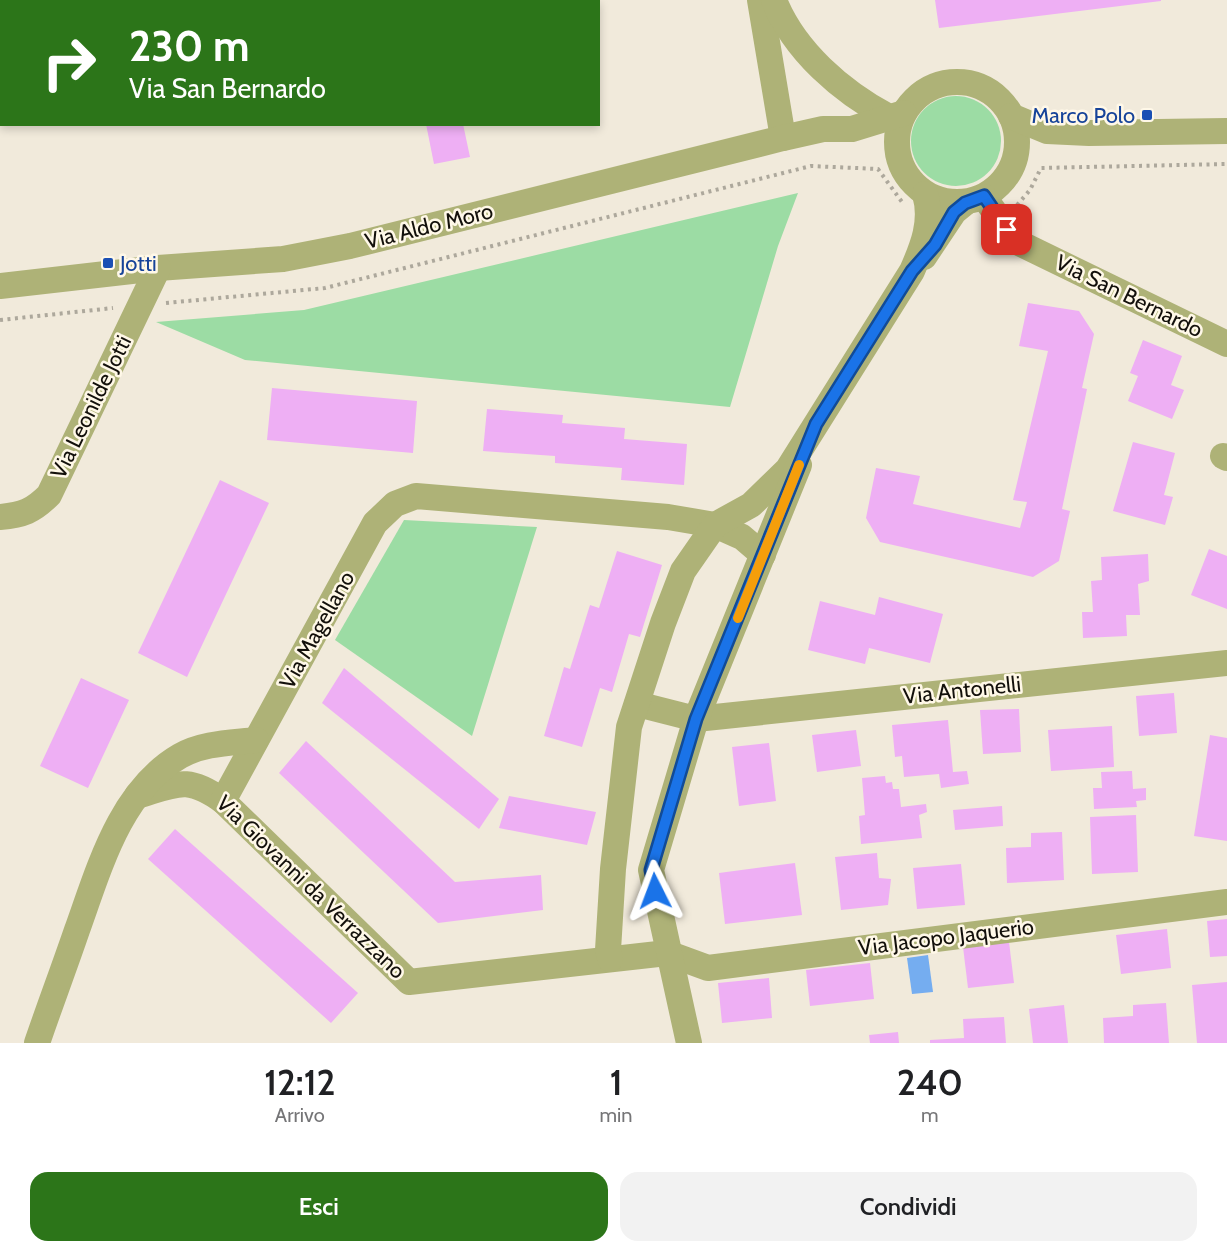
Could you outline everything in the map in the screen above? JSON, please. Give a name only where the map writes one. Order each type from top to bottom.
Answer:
[{"type":"street","points":[[760,0],[783,138]]},
{"type":"street","points":[[774,0],[808,55],[847,91],[896,115]]},
{"type":"street","points":[[896,115],[915,98],[931,88],[958,82],[985,89],[1000,100],[1011,116],[1017,134],[1017,153],[1011,170],[999,185],[954,212],[935,245],[912,271]]},
{"type":"street","points":[[610,959],[608,950],[613,869],[629,727],[683,571],[715,525],[751,505],[788,470],[912,271],[925,241],[926,206],[902,168],[897,151],[896,115]]},
{"type":"street","name":"Via Aldo Moro","points":[[0,286],[158,268],[283,259],[350,246],[783,138],[823,129],[852,129],[896,115]]},
{"type":"street","points":[[1011,116],[1047,131],[1101,133],[1227,131]]},
{"type":"street","name":"Via Aldo Moro","points":[[852,129],[897,151]]},
{"type":"street","points":[[1017,153],[1047,131]]},
{"type":"street","points":[[926,206],[974,200]]},
{"type":"street","name":"Via San Bernardo","points":[[974,200],[1015,242],[1227,344]]},
{"type":"street","name":"Via Leonilde Jotti","points":[[0,517],[21,515],[34,510],[49,495],[158,268]]},
{"type":"street","points":[[689,1043],[667,953],[651,870],[696,719],[816,424]]},
{"type":"street","name":"Via Magellano","points":[[223,801],[375,523],[395,504],[416,496],[668,517],[715,525],[742,537],[763,555]]},
{"type":"street","name":"Via Antonelli","points":[[696,719],[1227,663]]},
{"type":"street","points":[[636,704],[696,719]]},
{"type":"street","points":[[37,1043],[105,852],[137,796],[159,772],[181,756],[204,747],[256,740]]},
{"type":"street","name":"Via Giovanni da Verrazzano","points":[[137,796],[182,783],[204,787],[223,801],[409,982],[667,953]]},
{"type":"street","name":"Via Jacopo Jaquerio","points":[[667,953],[708,968],[1227,902]]},
{"type":"path","points":[[1041,168],[1227,164]]},
{"type":"path","points":[[717,190],[811,166],[871,167],[878,169],[896,197],[926,206]]},
{"type":"green space","points":[[956,96],[973,99],[988,109],[998,124],[1001,141],[998,158],[988,173],[973,183],[956,186],[939,183],[924,173],[914,158],[911,141],[914,124],[924,109],[939,99]]},
{"type":"green space","points":[[798,193],[778,246],[730,407],[245,360],[156,322],[304,310]]},
{"type":"green space","points":[[404,520],[537,527],[472,736],[335,640]]},
{"type":"water","points":[[928,955],[933,992],[912,994],[907,958]]},
{"type":"building","points":[[935,0],[1161,0],[1161,1],[939,28]]},
{"type":"building","points":[[426,126],[463,126],[470,157],[434,164]]},
{"type":"building","points":[[1028,303],[1079,311],[1094,334],[1082,388],[1087,389],[1062,509],[1070,511],[1059,561],[1033,577],[880,542],[866,518],[876,468],[920,476],[913,504],[1020,528],[1027,502],[1013,500],[1048,351],[1019,346]]},
{"type":"building","points":[[1143,340],[1182,356],[1171,385],[1184,390],[1172,419],[1128,401],[1138,376],[1130,373]]},
{"type":"building","points":[[272,388],[417,401],[413,453],[267,440]]},
{"type":"building","points":[[487,409],[563,415],[562,423],[625,428],[624,439],[687,444],[684,485],[621,480],[622,468],[555,463],[555,456],[483,451]]},
{"type":"building","points":[[1133,442],[1175,453],[1164,495],[1173,497],[1165,525],[1113,511]]},
{"type":"building","points":[[220,480],[269,503],[187,677],[138,653]]},
{"type":"building","points":[[1209,549],[1227,556],[1227,609],[1191,595]]},
{"type":"building","points":[[617,551],[662,565],[640,637],[629,634],[612,692],[600,688],[582,747],[544,736],[564,667],[570,669],[590,605],[599,608]]},
{"type":"building","points":[[1148,554],[1149,581],[1138,584],[1140,615],[1126,615],[1127,636],[1083,638],[1082,612],[1093,612],[1091,581],[1102,580],[1101,557]]},
{"type":"building","points":[[879,597],[943,614],[930,663],[869,648],[865,664],[808,650],[820,601],[875,615]]},
{"type":"building","points":[[344,668],[499,799],[479,829],[322,703]]},
{"type":"building","points":[[81,678],[129,700],[88,788],[40,766]]},
{"type":"building","points":[[1174,693],[1177,733],[1139,736],[1136,696]]},
{"type":"building","points":[[1019,709],[1021,752],[983,754],[980,710]]},
{"type":"building","points":[[948,720],[953,772],[967,771],[969,784],[941,788],[939,774],[904,777],[902,756],[895,757],[892,725]]},
{"type":"building","points":[[1112,726],[1114,767],[1051,771],[1048,730]]},
{"type":"building","points":[[856,730],[861,766],[817,772],[812,735]]},
{"type":"building","points":[[1210,735],[1227,738],[1227,841],[1194,836]]},
{"type":"building","points":[[306,741],[455,882],[541,875],[543,910],[438,923],[279,773]]},
{"type":"building","points":[[769,743],[776,801],[739,806],[732,747]]},
{"type":"building","points":[[1132,771],[1133,789],[1146,788],[1146,800],[1136,801],[1137,807],[1094,809],[1093,788],[1102,788],[1101,772]]},
{"type":"building","points":[[885,776],[886,783],[892,782],[893,789],[899,789],[901,807],[926,804],[927,812],[919,815],[922,838],[861,844],[859,816],[865,815],[862,778]]},
{"type":"building","points":[[509,796],[596,812],[587,845],[499,828]]},
{"type":"building","points":[[1002,806],[1003,826],[955,830],[953,810]]},
{"type":"building","points":[[1136,815],[1138,872],[1092,874],[1090,817]]},
{"type":"building","points":[[175,829],[358,993],[331,1023],[148,859]]},
{"type":"building","points":[[1062,832],[1064,880],[1007,883],[1006,848],[1031,847],[1031,833]]},
{"type":"building","points":[[877,853],[879,878],[891,879],[888,905],[841,910],[835,857]]},
{"type":"building","points":[[795,863],[802,915],[725,924],[719,873]]},
{"type":"building","points":[[961,864],[965,905],[917,909],[913,868]]},
{"type":"building","points":[[1227,919],[1227,956],[1210,957],[1207,921]]},
{"type":"building","points":[[1167,929],[1171,968],[1121,974],[1116,935]]},
{"type":"building","points":[[1009,942],[1014,983],[968,988],[963,947]]},
{"type":"building","points":[[870,963],[874,999],[810,1006],[806,970]]},
{"type":"building","points":[[769,978],[772,1018],[722,1023],[718,983]]},
{"type":"building","points":[[1227,982],[1227,1043],[1197,1043],[1192,985]]},
{"type":"building","points":[[1166,1003],[1169,1043],[1104,1043],[1103,1018],[1133,1016],[1133,1005]]},
{"type":"building","points":[[1064,1005],[1068,1043],[1033,1043],[1029,1009]]},
{"type":"building","points":[[1004,1017],[1006,1043],[930,1043],[930,1040],[964,1038],[963,1019]]},
{"type":"building","points":[[898,1032],[899,1043],[870,1043],[869,1035]]},
{"type":"slow traffic","points":[[738,618],[799,465]]},
{"type":"place","name":"Marco Polo","points":[[1147,115]]},
{"type":"place","name":"Jotti","points":[[108,263]]},
{"type":"route","points":[[655,891],[651,870],[696,719],[816,424],[912,271],[935,245],[954,212],[965,203],[984,196],[1007,230]]}]
